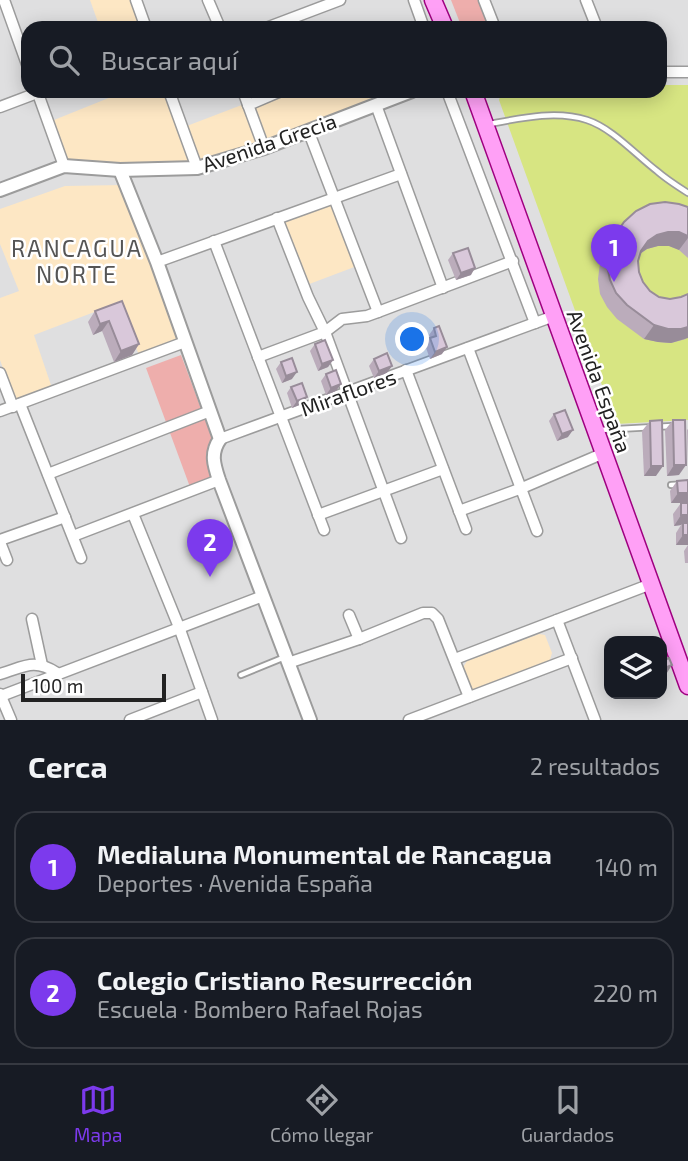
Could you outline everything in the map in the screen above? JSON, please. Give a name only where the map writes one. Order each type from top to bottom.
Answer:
[{"type":"main road","points":[[433,0],[441,21]]},
{"type":"main road","points":[[443,0],[450,21]]},
{"type":"main road","name":"Avenida España","points":[[476,98],[688,686]]},
{"type":"street","points":[[4,0],[21,47]]},
{"type":"street","points":[[136,0],[144,21]]},
{"type":"street","points":[[208,0],[217,21]]},
{"type":"street","points":[[284,21],[340,0]]},
{"type":"street","points":[[415,0],[422,21]]},
{"type":"street","points":[[484,0],[492,21]]},
{"type":"street","points":[[586,0],[594,21]]},
{"type":"street","points":[[667,72],[688,72]]},
{"type":"street","points":[[0,107],[22,98]]},
{"type":"street","points":[[39,98],[64,166]]},
{"type":"street","points":[[172,98],[197,168]]},
{"type":"street","points":[[246,98],[264,148]]},
{"type":"street","points":[[248,105],[264,98]]},
{"type":"street","name":"Avenida Grecia","points":[[0,190],[64,166],[120,170],[197,168],[264,148],[393,98]]},
{"type":"street","name":"Avenida España","points":[[450,98],[535,323]]},
{"type":"street","points":[[376,104],[443,288]]},
{"type":"street","points":[[308,131],[378,312]]},
{"type":"street","points":[[120,170],[220,439],[213,455],[219,480],[310,720]]},
{"type":"street","points":[[156,262],[401,174]]},
{"type":"street","points":[[277,218],[308,298],[326,332],[401,538]]},
{"type":"street","points":[[214,241],[324,530]]},
{"type":"street","points":[[258,357],[326,332],[342,319],[367,316],[513,261]]},
{"type":"street","name":"Miraflores","points":[[220,439],[554,316]]},
{"type":"street","points":[[0,411],[185,342]]},
{"type":"street","points":[[468,348],[537,531]]},
{"type":"street","points":[[406,370],[466,529]]},
{"type":"street","points":[[0,373],[48,474],[81,558]]},
{"type":"street","points":[[48,474],[210,411]]},
{"type":"street","points":[[459,511],[523,488],[604,453]]},
{"type":"street","points":[[318,515],[443,469]]},
{"type":"street","points":[[73,536],[219,480]]},
{"type":"street","points":[[133,514],[179,627],[212,720]]},
{"type":"street","points":[[7,560],[0,541],[65,517]]},
{"type":"street","points":[[454,659],[651,584]]},
{"type":"street","points":[[11,720],[0,695],[263,596]]},
{"type":"street","points":[[287,659],[359,639],[423,613],[432,613],[438,619],[469,697]]},
{"type":"street","points":[[349,615],[359,639]]},
{"type":"street","points":[[33,619],[42,664]]},
{"type":"street","points":[[557,620],[595,720]]},
{"type":"street","points":[[409,720],[572,658]]},
{"type":"street","points":[[0,674],[33,664],[42,664],[57,673]]},
{"type":"street","points":[[130,720],[144,717],[202,692]]},
{"type":"lane","points":[[486,124],[539,116],[567,116],[588,120],[619,139],[660,174],[688,193]]},
{"type":"lane","points":[[596,431],[676,426]]},
{"type":"lane","points":[[671,485],[688,484]]},
{"type":"lane","points":[[241,675],[287,659]]},
{"type":"shaded area","points":[[0,0],[688,0],[688,720],[0,720]]},
{"type":"shaded area","points":[[90,0],[131,0],[138,21],[98,21]]},
{"type":"shaded area","points":[[451,0],[487,0],[495,21],[459,21]]},
{"type":"shaded area","points":[[109,98],[168,98],[179,129],[260,98],[378,98],[256,147],[198,164],[121,168],[67,163],[54,120]]},
{"type":"shaded area","points":[[122,185],[180,340],[139,355],[118,303],[34,335],[52,388],[15,402],[0,360],[0,298],[19,291],[0,244],[0,209],[65,186]]},
{"type":"shaded area","points":[[333,201],[357,266],[304,286],[279,221]]},
{"type":"shaded area","points":[[181,355],[212,438],[206,455],[214,478],[190,487],[146,368]]},
{"type":"shaded area","points":[[539,634],[545,635],[552,653],[549,663],[470,689],[462,669],[467,661]]},
{"type":"green space","points":[[667,85],[688,85],[688,420],[616,424],[499,100],[667,98]]},
{"type":"building","points":[[665,202],[688,207],[688,236],[679,232],[668,232],[648,241],[638,261],[639,272],[650,291],[659,297],[670,299],[688,294],[688,327],[681,329],[654,325],[627,305],[616,293],[607,265],[609,249],[624,222],[636,211],[650,204]]},
{"type":"building","points":[[468,248],[475,268],[461,273],[453,253]]},
{"type":"building","points":[[122,301],[139,344],[121,351],[109,321],[100,324],[95,311]]},
{"type":"building","points":[[439,326],[447,347],[435,352],[430,338],[436,336],[434,328]]},
{"type":"building","points":[[325,340],[333,360],[322,364],[315,344]]},
{"type":"building","points":[[387,353],[392,366],[379,371],[374,359]]},
{"type":"building","points":[[292,358],[297,372],[286,376],[281,362]]},
{"type":"building","points":[[336,370],[341,384],[331,388],[326,374]]},
{"type":"building","points":[[302,383],[307,397],[297,401],[291,387]]},
{"type":"building","points":[[565,410],[573,430],[562,434],[554,414]]},
{"type":"building","points":[[662,420],[663,466],[651,466],[650,421]]},
{"type":"building","points":[[673,420],[685,420],[686,465],[674,465]]},
{"type":"building","points":[[688,480],[688,493],[678,493],[677,481]]},
{"type":"building","points":[[681,503],[688,503],[688,515],[681,515]]},
{"type":"building","points":[[683,523],[688,523],[688,535],[683,535]]},
{"type":"place","name":"Medialuna Monumental de Rancagua","points":[[614,282]]},
{"type":"place","name":"Colegio Cristiano Resurrección","points":[[210,577]]},
{"type":"district","name":"RANCAGUA NORTE","points":[[77,261]]}]
